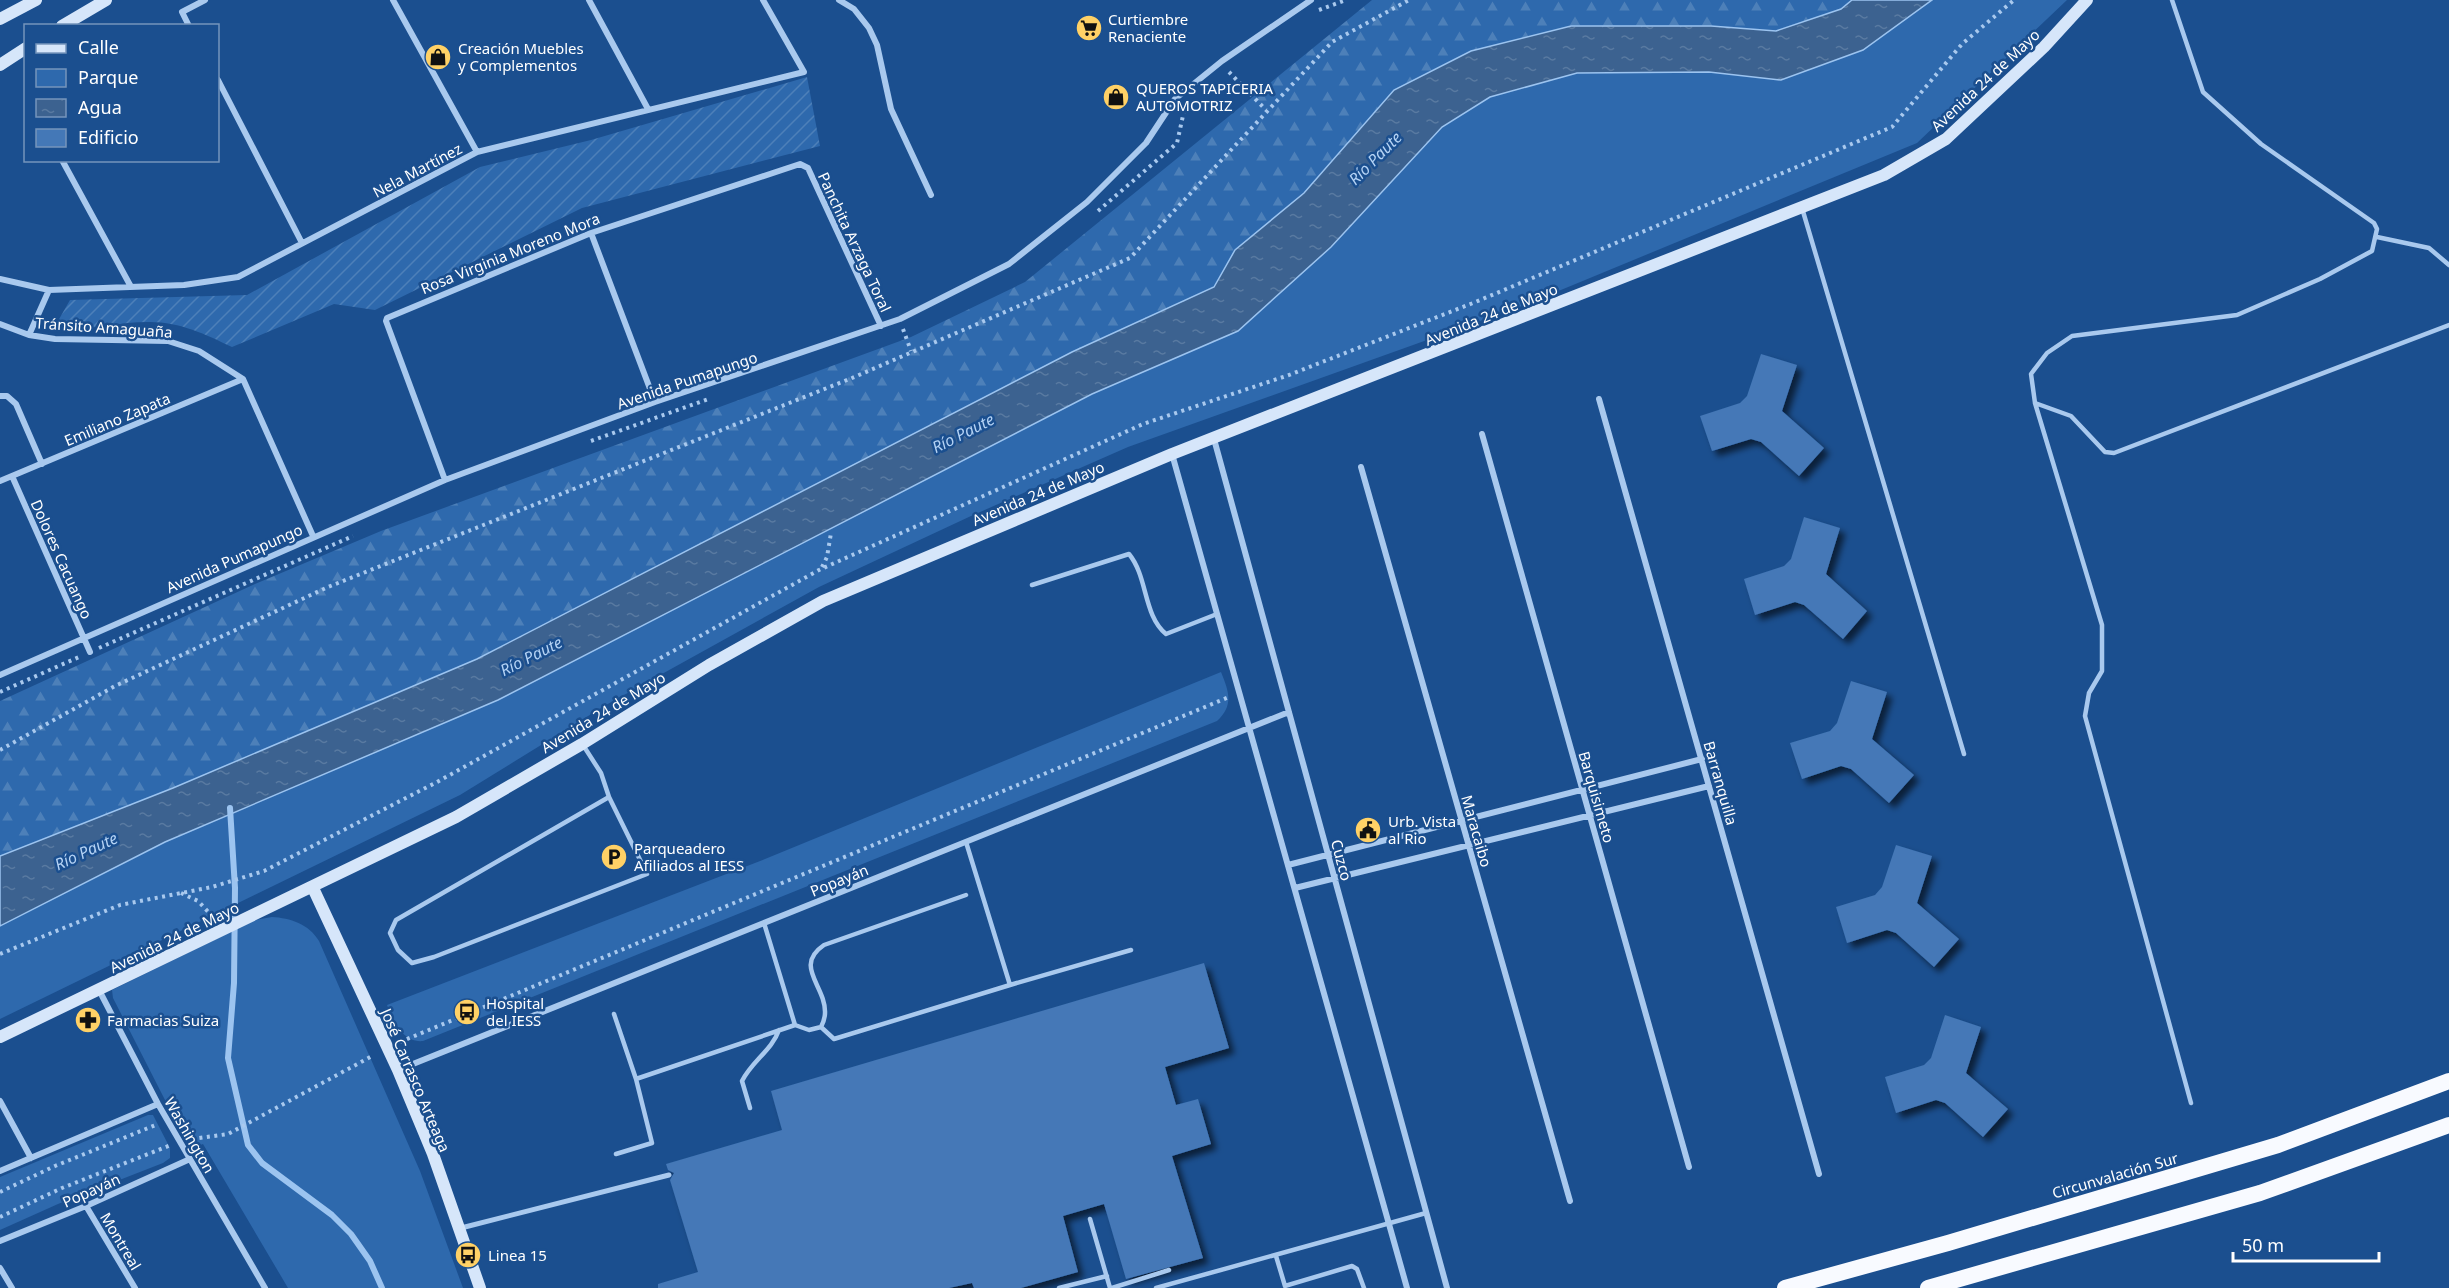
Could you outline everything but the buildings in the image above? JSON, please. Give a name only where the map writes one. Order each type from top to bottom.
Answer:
[{"type":"highway","name":"Circunvalación Sur","points":[[1785,1288],[1948,1244],[2278,1145],[2449,1081]]},
{"type":"highway","points":[[1928,1288],[2260,1193],[2449,1125]]},
{"type":"main road","points":[[0,19],[36,0]]},
{"type":"main road","points":[[66,24],[106,0]]},
{"type":"main road","name":"Avenida 24 de Mayo","points":[[0,1037],[313,888],[456,817],[582,744],[709,665],[823,601],[1172,454],[1884,175],[1946,139],[2044,47],[2087,0]]},
{"type":"main road","points":[[0,64],[24,49]]},
{"type":"main road","name":"José Carrasco Arteaga","points":[[313,888],[398,1070],[433,1154],[480,1288]]},
{"type":"street","points":[[188,24],[182,12],[205,0]]},
{"type":"street","points":[[393,0],[477,152]]},
{"type":"street","points":[[589,0],[648,109]]},
{"type":"street","name":"Nela Martínez","points":[[0,279],[49,290],[130,285],[184,285],[238,277],[477,152],[804,72],[763,0]]},
{"type":"street","points":[[839,0],[854,9],[869,28],[877,45],[891,109],[931,195]]},
{"type":"street","name":"Avenida Pumapungo","points":[[0,675],[445,480],[655,402],[900,319],[1009,264],[1087,202],[1146,143],[1175,99],[1222,61],[1311,0]]},
{"type":"street","points":[[219,82],[302,243]]},
{"type":"street","points":[[63,162],[130,285]]},
{"type":"street","name":"Rosa Virginia Moreno Mora","points":[[445,480],[386,321],[387,318],[591,233],[788,166],[800,164],[808,168]]},
{"type":"street","name":"Panchita Arzaga Toral","points":[[808,168],[880,326]]},
{"type":"street","points":[[591,233],[655,402]]},
{"type":"street","points":[[29,335],[49,290]]},
{"type":"street","name":"Tránsito Amaguaña","points":[[0,324],[29,335],[114,342],[168,341],[199,351],[243,379]]},
{"type":"street","points":[[243,379],[313,536]]},
{"type":"street","name":"Emiliano Zapata","points":[[0,481],[243,379]]},
{"type":"street","points":[[0,396],[7,396],[16,404],[42,464]]},
{"type":"street","name":"Barranquilla","points":[[1599,399],[1819,1174]]},
{"type":"street","name":"Barquisimeto","points":[[1482,434],[1689,1167]]},
{"type":"street","name":"Cuzco","points":[[1214,439],[1447,1288]]},
{"type":"street","points":[[1172,454],[1407,1288]]},
{"type":"street","name":"Maracaibo","points":[[1362,467],[1570,1202]]},
{"type":"street","name":"Dolores Cacuango","points":[[12,476],[90,652]]},
{"type":"street","name":"Popayán","points":[[398,1070],[1289,712]]},
{"type":"street","points":[[1288,865],[1702,759]]},
{"type":"street","points":[[1294,888],[1709,786]]},
{"type":"street","name":"Washington","points":[[99,990],[158,1104],[265,1288]]},
{"type":"street","points":[[0,1101],[31,1158]]},
{"type":"street","points":[[0,1171],[158,1104]]},
{"type":"street","name":"Popayán","points":[[0,1240],[86,1206],[190,1159]]},
{"type":"street","points":[[459,1228],[669,1175]]},
{"type":"street","name":"Montreal","points":[[86,1206],[135,1288]]},
{"type":"street","points":[[0,1268],[12,1288]]},
{"type":"lane","points":[[2172,0],[2203,92],[2261,144],[2374,224],[2377,237],[2372,251],[2320,279],[2237,315],[2072,336],[2048,353],[2031,374],[2035,403],[2102,625],[2102,671],[2089,693],[2085,716],[2191,1103]]},
{"type":"lane","points":[[1802,206],[1964,754]]},
{"type":"lane","points":[[2377,237],[2429,248],[2449,265]]},
{"type":"lane","points":[[2035,403],[2071,416],[2105,452],[2114,453],[2449,325]]},
{"type":"lane","points":[[1032,585],[1130,554],[1138,564],[1156,626],[1166,634],[1217,614]]},
{"type":"lane","points":[[582,744],[601,773],[609,797],[646,874],[434,957],[412,963],[398,950],[390,933],[396,920],[609,797]]},
{"type":"lane","points":[[966,842],[1010,985]]},
{"type":"lane","points":[[821,1027],[826,1012],[809,962],[813,953],[824,945],[966,895]]},
{"type":"lane","points":[[764,923],[795,1025]]},
{"type":"lane","points":[[821,1027],[834,1039],[1131,950]]},
{"type":"lane","points":[[614,1014],[636,1079],[652,1143],[616,1154]]},
{"type":"lane","points":[[636,1079],[795,1025],[809,1030],[821,1027]]},
{"type":"lane","points":[[750,1108],[742,1081],[759,1056],[775,1043],[779,1030]]},
{"type":"lane","points":[[1156,1288],[1426,1213]]},
{"type":"lane","points":[[1090,1219],[1111,1288],[1169,1270]]},
{"type":"lane","points":[[1276,1256],[1285,1287],[1352,1266],[1357,1269],[1364,1288]]},
{"type":"lane","points":[[1059,1288],[1107,1276]]},
{"type":"path","points":[[0,750],[115,686],[328,587],[852,378],[1130,258],[1332,42],[1409,0]]},
{"type":"path","points":[[0,954],[120,905],[212,887],[264,871],[437,782],[819,570],[1143,424],[1289,375],[1473,303],[1892,127],[1962,44],[2014,0]]},
{"type":"path","points":[[1222,61],[1266,110]]},
{"type":"path","points":[[900,319],[911,351]]},
{"type":"path","points":[[819,570],[827,557],[831,533]]},
{"type":"path","points":[[0,1217],[62,1188],[180,1141],[228,1134],[387,1047],[1239,692]]},
{"type":"path","points":[[181,893],[198,901],[224,930]]},
{"type":"path","points":[[0,1192],[55,1166],[167,1120]]},
{"type":"green space","points":[[1372,0],[1852,0],[1841,9],[1776,31],[1711,26],[1576,26],[1471,51],[1394,90],[1304,193],[1235,250],[1214,287],[1078,349],[477,659],[88,824],[0,857],[0,701],[255,584],[381,531],[911,337],[1025,282]]},
{"type":"green space","points":[[1932,0],[2067,0],[1917,143],[1522,306],[1128,447],[971,516],[819,587],[606,705],[460,795],[0,1019],[0,926],[165,842],[498,700],[1092,394],[1238,331],[1331,247],[1442,127],[1490,97],[1577,73],[1709,72],[1781,80],[1863,50]]},
{"type":"green space","points":[[807,77],[820,146],[582,208],[375,310],[334,304],[232,347],[191,329],[158,322],[135,322],[78,329],[54,328],[70,300],[247,295],[480,167],[591,140]]},
{"type":"green space","points":[[1221,672],[1226,686],[1228,704],[1217,721],[423,1041],[416,1041],[404,1035],[389,1011],[387,1005],[765,859]]},
{"type":"green space","points":[[272,917],[299,923],[310,930],[319,941],[420,1171],[463,1288],[288,1288],[203,1144],[190,1149],[113,998],[112,990],[255,920]]},
{"type":"green space","points":[[148,1115],[153,1115],[170,1148],[170,1158],[163,1163],[58,1204],[0,1230],[0,1177]]},
{"type":"water","name":"Río Paute","points":[[1852,0],[1932,0],[1863,50],[1781,80],[1709,72],[1577,73],[1490,97],[1442,127],[1331,247],[1238,331],[1092,394],[498,700],[165,842],[0,926],[0,856],[173,788],[477,659],[1072,352],[1214,287],[1235,250],[1304,193],[1394,90],[1471,51],[1571,26],[1711,26],[1776,31],[1841,9]]},
{"type":"waterway","points":[[230,808],[235,888],[234,983],[228,1058],[248,1145],[262,1163],[332,1215],[351,1234],[370,1261],[382,1288]]},
{"type":"place","name":"Curtiembre Renaciente","points":[[1089,28]]},
{"type":"place","name":"Creación Muebles y Complementos","points":[[438,57]]},
{"type":"place","name":"QUEROS TAPICERIA AUTOMOTRIZ","points":[[1116,97]]},
{"type":"place","name":"Urb. Vista al Rio","points":[[1368,830]]},
{"type":"place","name":"Parqueadero Afiliados al IESS","points":[[614,857]]},
{"type":"place","name":"Hospital del IESS","points":[[467,1012]]},
{"type":"place","name":"Farmacias Suiza","points":[[88,1020]]},
{"type":"place","name":"Linea 15","points":[[468,1255]]}]
